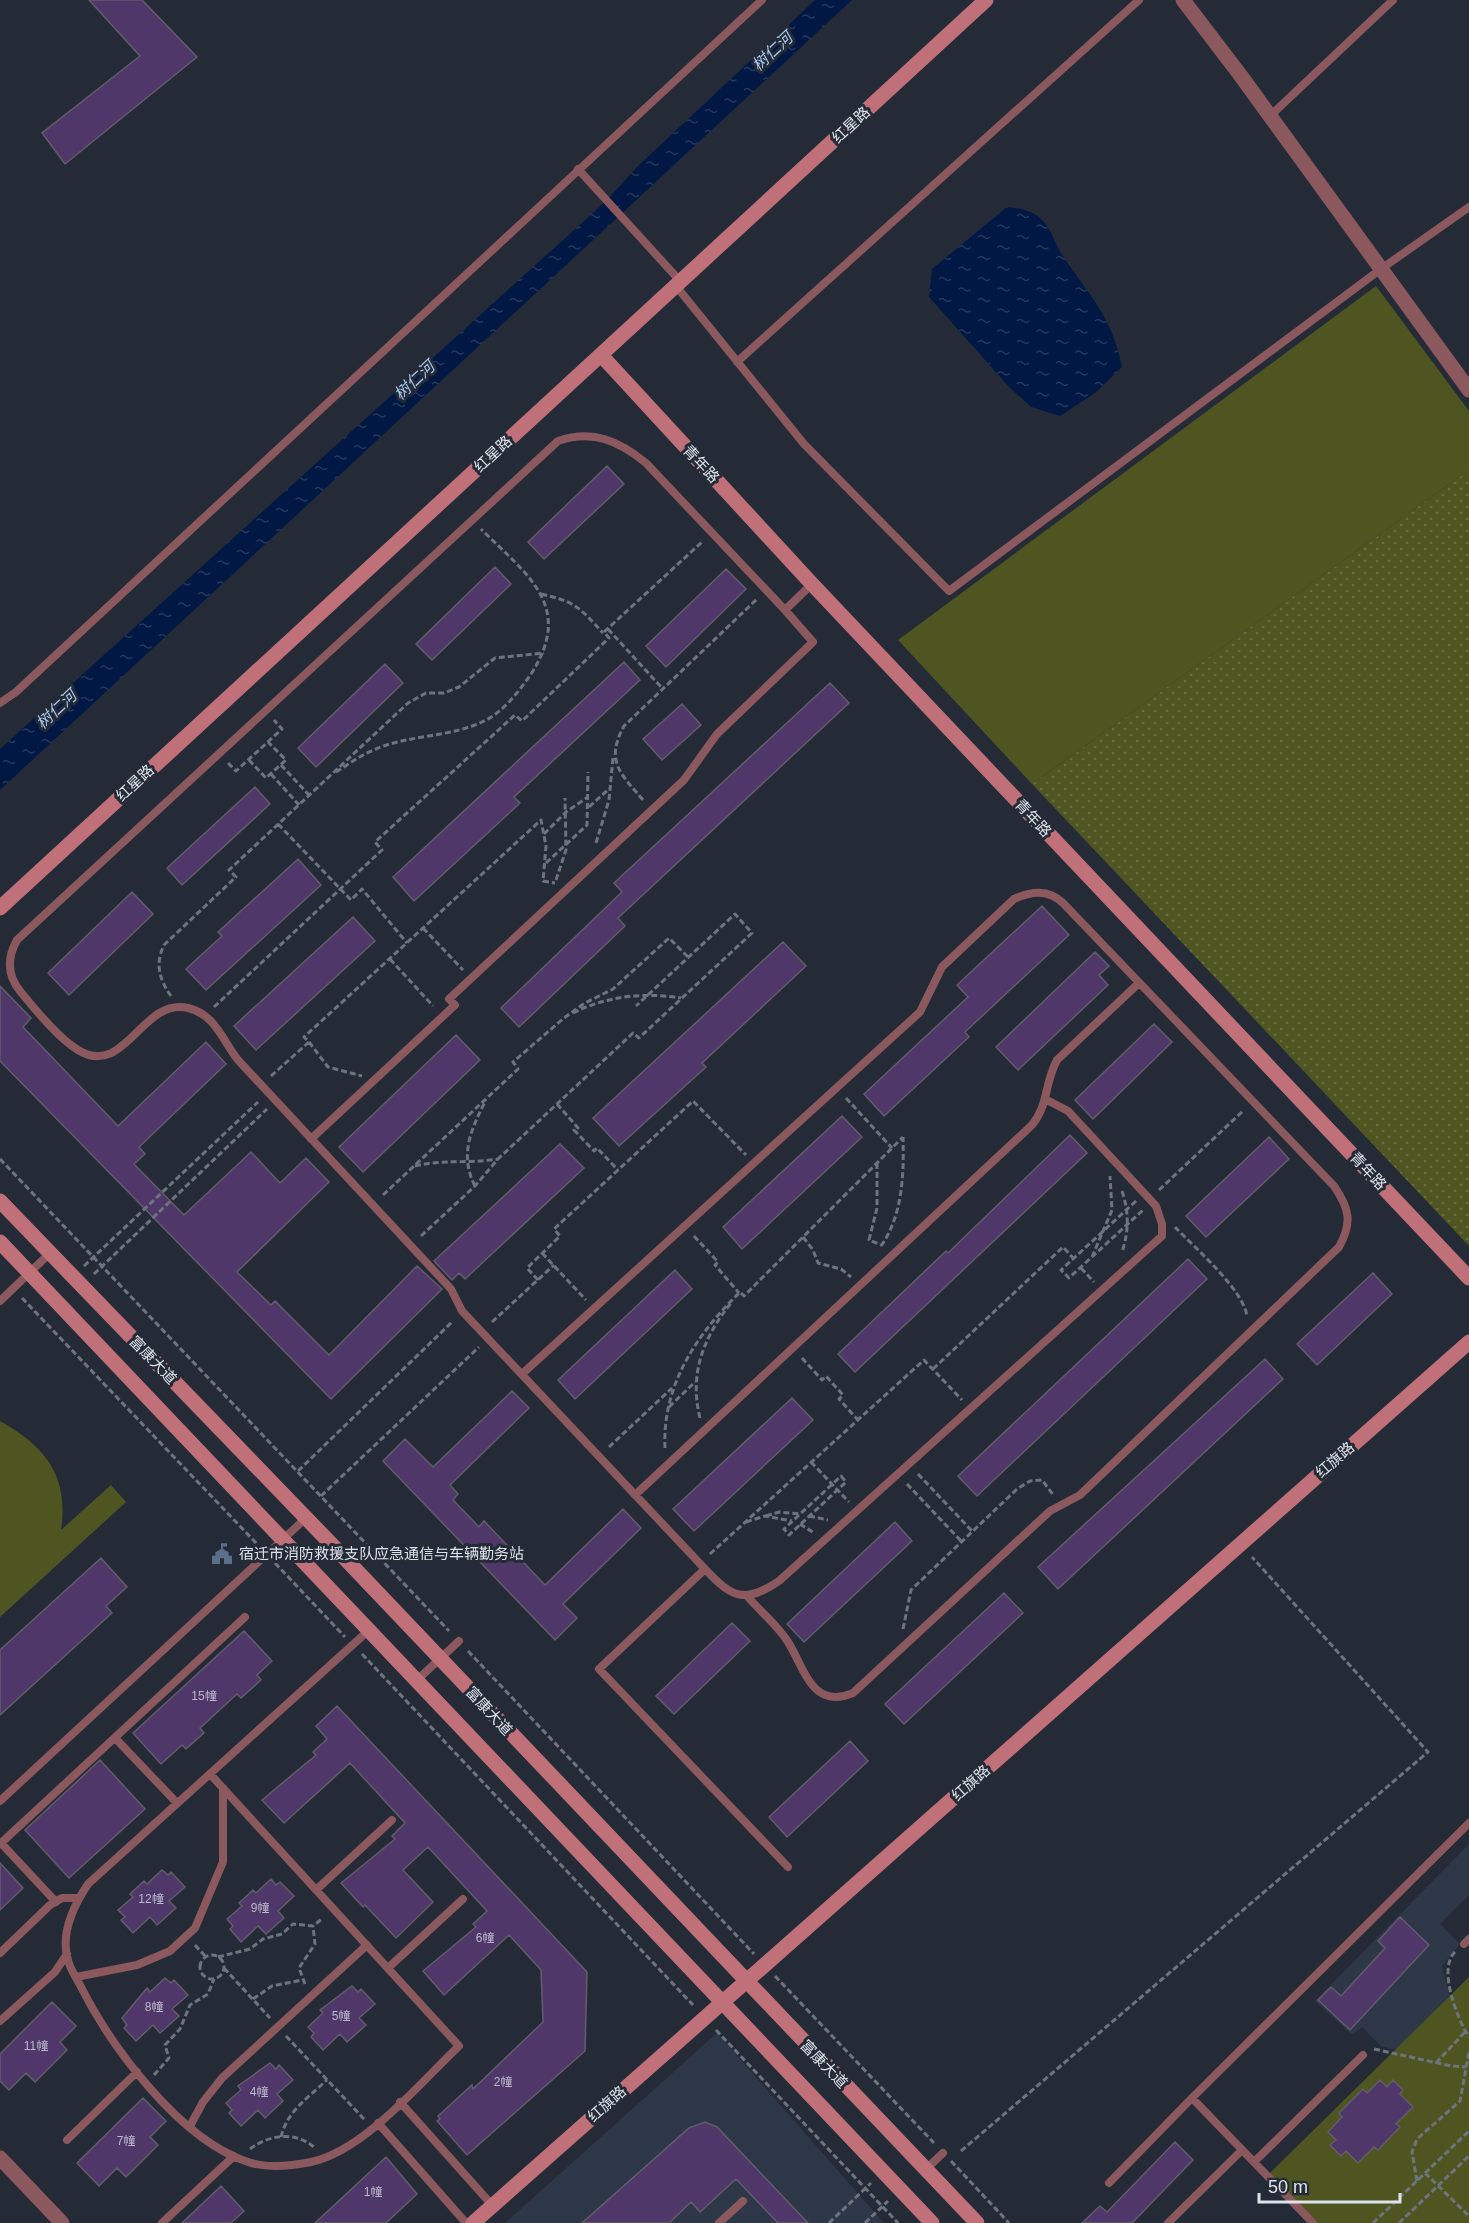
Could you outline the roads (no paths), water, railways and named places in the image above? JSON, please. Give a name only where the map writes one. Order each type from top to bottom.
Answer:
[{"type":"street","name":"红星路","points":[[0,908],[986,0]]},
{"type":"street","points":[[1183,0],[1467,384]]},
{"type":"street","name":"青年路","points":[[601,355],[812,584],[1469,1278]]},
{"type":"street","name":"富康大道","points":[[0,1201],[306,1518],[976,2223]]},
{"type":"street","name":"富康大道","points":[[0,1242],[932,2223]]},
{"type":"street","name":"红旗路","points":[[483,2217],[722,2002],[1469,1342]]},
{"type":"street","points":[[1,2161],[62,2223]]},
{"type":"lane","points":[[0,703],[16,692],[762,0]]},
{"type":"lane","points":[[737,362],[1139,0]]},
{"type":"lane","points":[[1270,116],[1393,0]]},
{"type":"lane","points":[[578,169],[641,237],[737,362],[804,444],[949,591],[1381,269],[1469,207]]},
{"type":"lane","points":[[311,1139],[455,1005],[450,999],[684,780],[717,734],[813,642],[646,463],[616,441],[591,436],[567,438],[550,446],[17,940],[11,950],[9,964],[12,980],[69,1044],[90,1056],[103,1056],[117,1050],[160,1011],[179,1007],[200,1012],[205,1016],[219,1030],[232,1053],[311,1139],[451,1289],[462,1311],[723,1588],[747,1596],[762,1592],[779,1581],[1162,1236],[1162,1224],[1150,1200],[1068,1111],[1045,1099]]},
{"type":"lane","points":[[784,610],[812,584]]},
{"type":"lane","points":[[522,1374],[920,1012],[942,968],[951,956],[1014,899],[1028,893],[1055,895],[1334,1186],[1346,1203],[1350,1216],[1346,1234],[1339,1247],[1080,1495],[1057,1507],[853,1693],[840,1698],[829,1697],[810,1684],[788,1642],[747,1596]]},
{"type":"lane","points":[[635,1495],[1032,1125],[1044,1111],[1051,1072],[1058,1060],[1139,983]]},
{"type":"lane","points":[[0,1301],[50,1253]]},
{"type":"lane","points":[[0,1801],[306,1518]]},
{"type":"lane","points":[[702,1566],[599,1669],[788,1867]]},
{"type":"lane","points":[[56,1902],[1,1844],[245,1617]]},
{"type":"lane","points":[[210,1774],[459,2046],[363,2138],[314,2162],[279,2167],[249,2163],[209,2144],[160,2100],[115,2045],[76,1977],[67,1959],[67,1933],[74,1905],[88,1884],[368,1631]]},
{"type":"lane","points":[[416,1681],[459,1641]]},
{"type":"lane","points":[[114,1738],[177,1803]]},
{"type":"lane","points":[[76,1977],[137,1965],[170,1951],[195,1928],[223,1862],[223,1788]]},
{"type":"lane","points":[[316,1890],[392,1820]]},
{"type":"lane","points":[[1109,2183],[1469,1823]]},
{"type":"lane","points":[[0,1953],[56,1902],[62,1898],[78,1898]]},
{"type":"lane","points":[[388,1968],[463,1899]]},
{"type":"lane","points":[[190,2126],[203,2102],[222,2078],[367,1945]]},
{"type":"lane","points":[[0,2021],[55,1972],[67,1953]]},
{"type":"lane","points":[[1254,2162],[1363,2055]]},
{"type":"lane","points":[[67,2140],[137,2072]]},
{"type":"lane","points":[[1192,2098],[1313,2223]]},
{"type":"lane","points":[[400,2102],[483,2217]]},
{"type":"lane","points":[[376,2126],[466,2223]]},
{"type":"lane","points":[[1168,2223],[1242,2150]]},
{"type":"lane","points":[[925,2170],[943,2153]]},
{"type":"lane","points":[[162,2223],[237,2157]]},
{"type":"lane","points":[[719,2223],[743,2201]]},
{"type":"water","name":"树仁河","points":[[815,0],[852,0],[0,790],[0,749],[605,202],[638,166]]},
{"type":"water","points":[[1007,207],[1030,212],[1044,222],[1062,255],[1106,320],[1118,349],[1122,367],[1095,393],[1060,416],[1031,407],[1009,387],[929,297],[932,269]]},
{"type":"place","name":"宿迁市消防救援支队应急通信与车辆勤务站","points":[[222,1554]]}]
